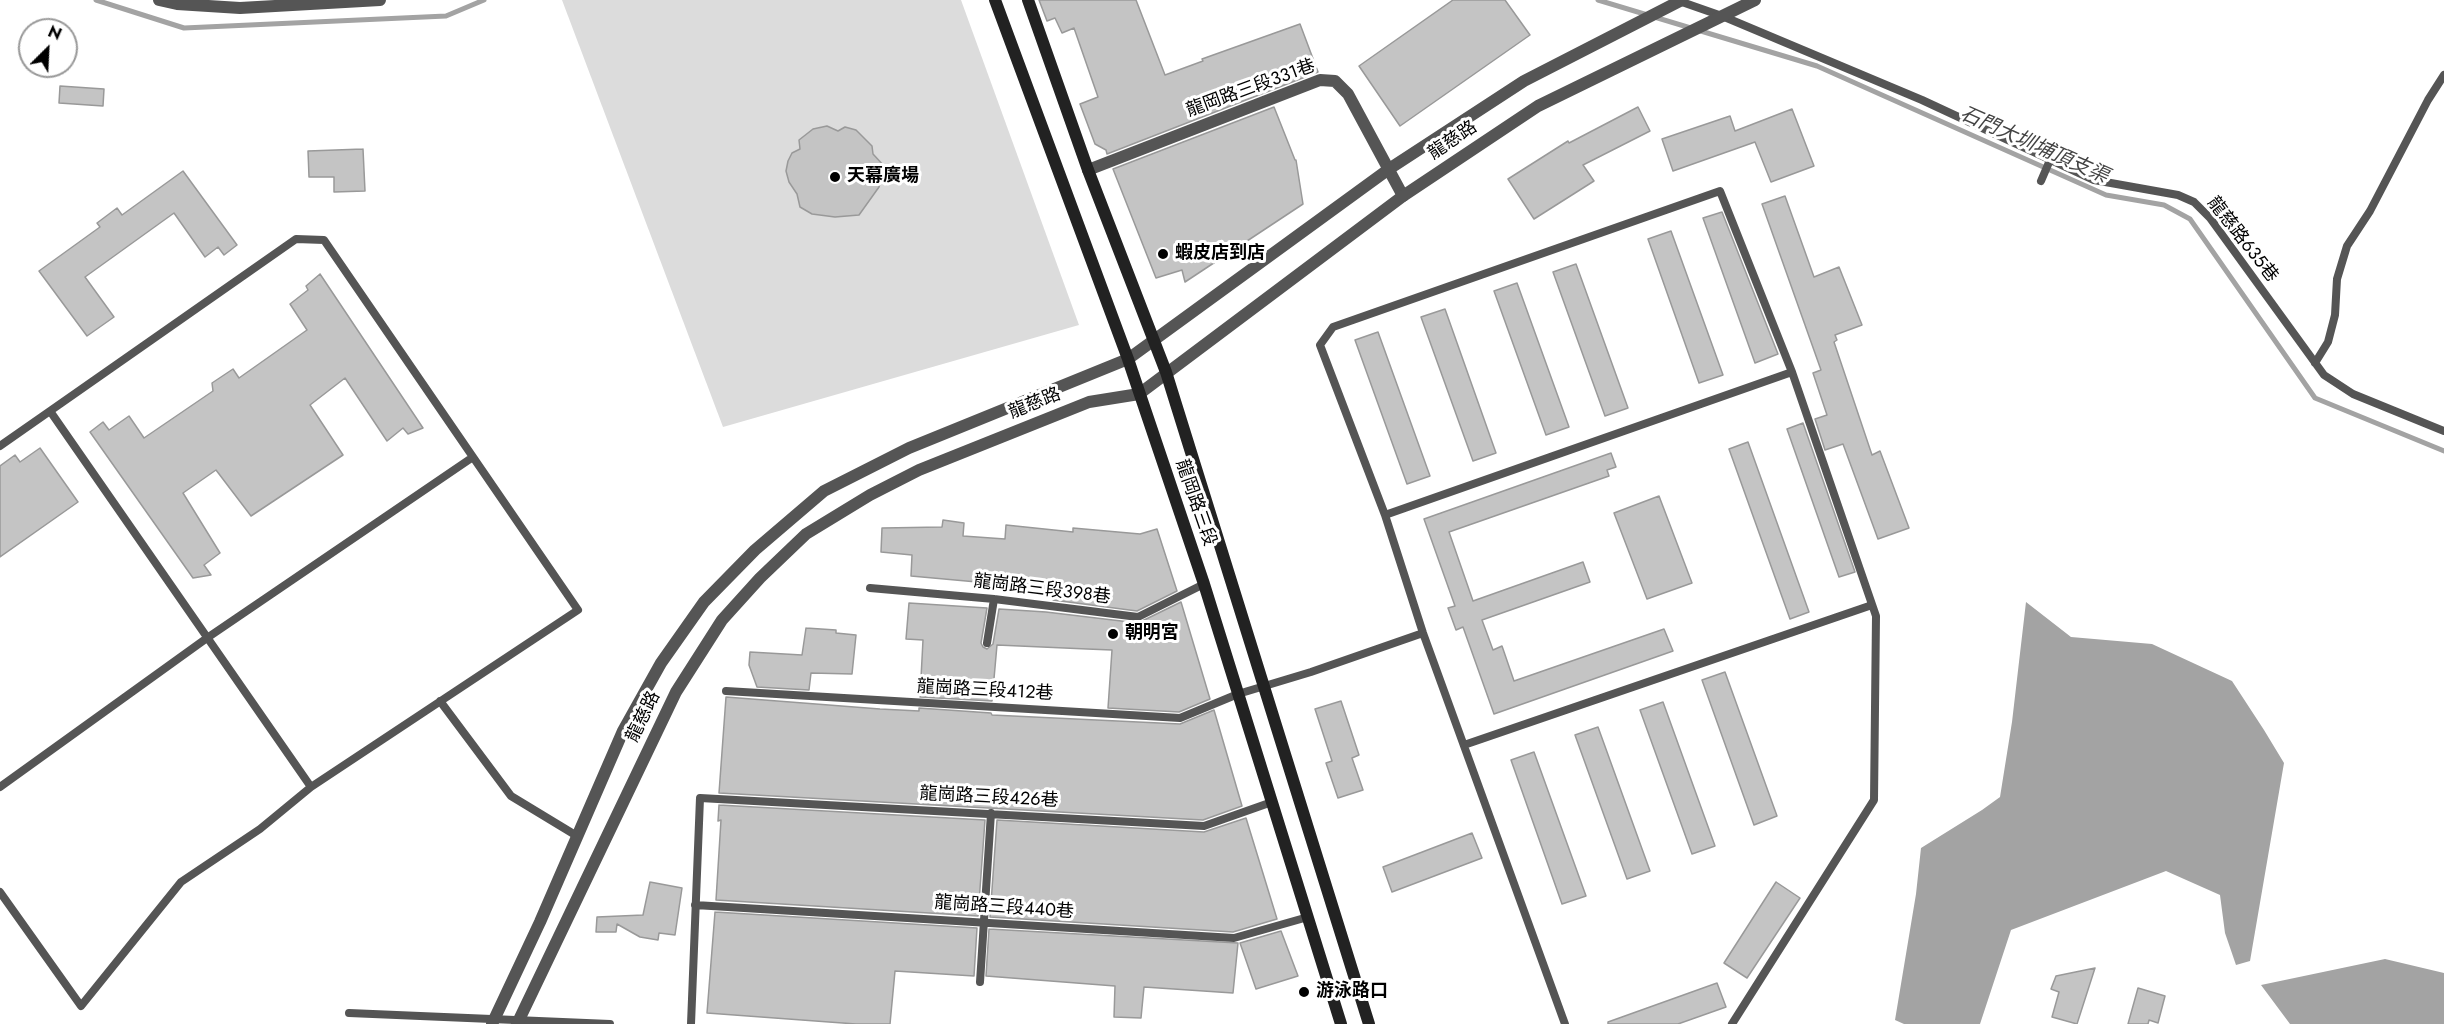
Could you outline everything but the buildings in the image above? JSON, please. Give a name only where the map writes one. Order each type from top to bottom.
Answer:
[{"type":"main road","name":"龍岡路三段","points":[[994,0],[1128,359],[1204,584],[1341,1024]]},
{"type":"main road","name":"龍岡路三段","points":[[1028,0],[1088,170],[1155,338],[1369,1024]]},
{"type":"street","points":[[159,0],[177,4],[240,8],[380,0]]},
{"type":"street","name":"龍慈路","points":[[493,1022],[623,731],[661,663],[704,602],[755,550],[824,491],[845,480],[909,448],[1128,359],[1389,169],[1524,81],[1678,0]]},
{"type":"street","name":"龍慈路","points":[[518,1022],[676,692],[723,620],[760,578],[806,534],[870,495],[919,470],[1089,402],[1139,394],[1403,196],[1538,106],[1755,0]]},
{"type":"street","name":"龍岡路三段331巷","points":[[1088,170],[1320,80],[1335,81],[1348,94],[1403,196]]},
{"type":"lane","name":"龍慈路635巷","points":[[1678,0],[1722,16],[1922,100],[2094,180],[2178,195],[2194,202],[2210,219],[2324,375],[2353,394],[2444,431]]},
{"type":"lane","points":[[2315,363],[2328,342],[2335,315],[2337,279],[2347,246],[2370,211],[2428,100],[2444,75]]},
{"type":"lane","points":[[2041,181],[2050,160]]},
{"type":"lane","points":[[1565,1024],[1423,633],[1385,515],[1320,345],[1333,327],[1720,191],[1792,372],[1876,616],[1874,800],[1732,1024]]},
{"type":"lane","points":[[0,446],[296,239],[324,240],[578,610],[311,787],[260,829],[181,882],[81,1006],[0,892]]},
{"type":"lane","points":[[1385,515],[1792,372]]},
{"type":"lane","points":[[50,411],[311,787]]},
{"type":"lane","points":[[0,787],[207,638],[473,457]]},
{"type":"lane","name":"龍崗路三段398巷","points":[[870,588],[994,599],[1138,617],[1204,584]]},
{"type":"lane","points":[[987,643],[994,599]]},
{"type":"lane","points":[[1464,745],[1872,605]]},
{"type":"lane","name":"龍崗路三段412巷","points":[[726,691],[1180,718],[1238,693],[1423,633]]},
{"type":"lane","points":[[440,701],[511,796],[577,836]]},
{"type":"lane","name":"龍崗路三段426巷","points":[[695,905],[700,798],[1204,826],[1272,802]]},
{"type":"lane","points":[[980,981],[992,813]]},
{"type":"lane","points":[[691,1024],[695,905]]},
{"type":"lane","name":"龍崗路三段440巷","points":[[695,905],[1234,938],[1308,917]]},
{"type":"lane","points":[[349,1013],[493,1022],[610,1024]]},
{"type":"shaded area","points":[[562,0],[961,0],[1079,325],[723,427]]},
{"type":"shaded area","points":[[2026,602],[2071,637],[2152,644],[2232,681],[2264,730],[2284,763],[2250,961],[2236,965],[2225,933],[2220,895],[2166,871],[2011,930],[1980,1024],[1904,1024],[1895,1020],[1916,894],[1921,848],[2000,797],[2012,722]]},
{"type":"shaded area","points":[[2385,959],[2444,973],[2444,1024],[2290,1024],[2261,985]]},
{"type":"waterway","name":"石門大圳埔頂支渠","points":[[96,0],[184,28],[446,16],[484,0]]},
{"type":"waterway","name":"石門大圳埔頂支渠","points":[[1598,0],[1817,66],[2106,195],[2164,205],[2190,219],[2315,398],[2444,451]]},
{"type":"place","name":"天幕廣場","points":[[835,177]]},
{"type":"place","name":"蝦皮店到店","points":[[1163,254]]},
{"type":"place","name":"朝明宮","points":[[1113,634]]},
{"type":"place","name":"游泳路口","points":[[1304,992]]}]
